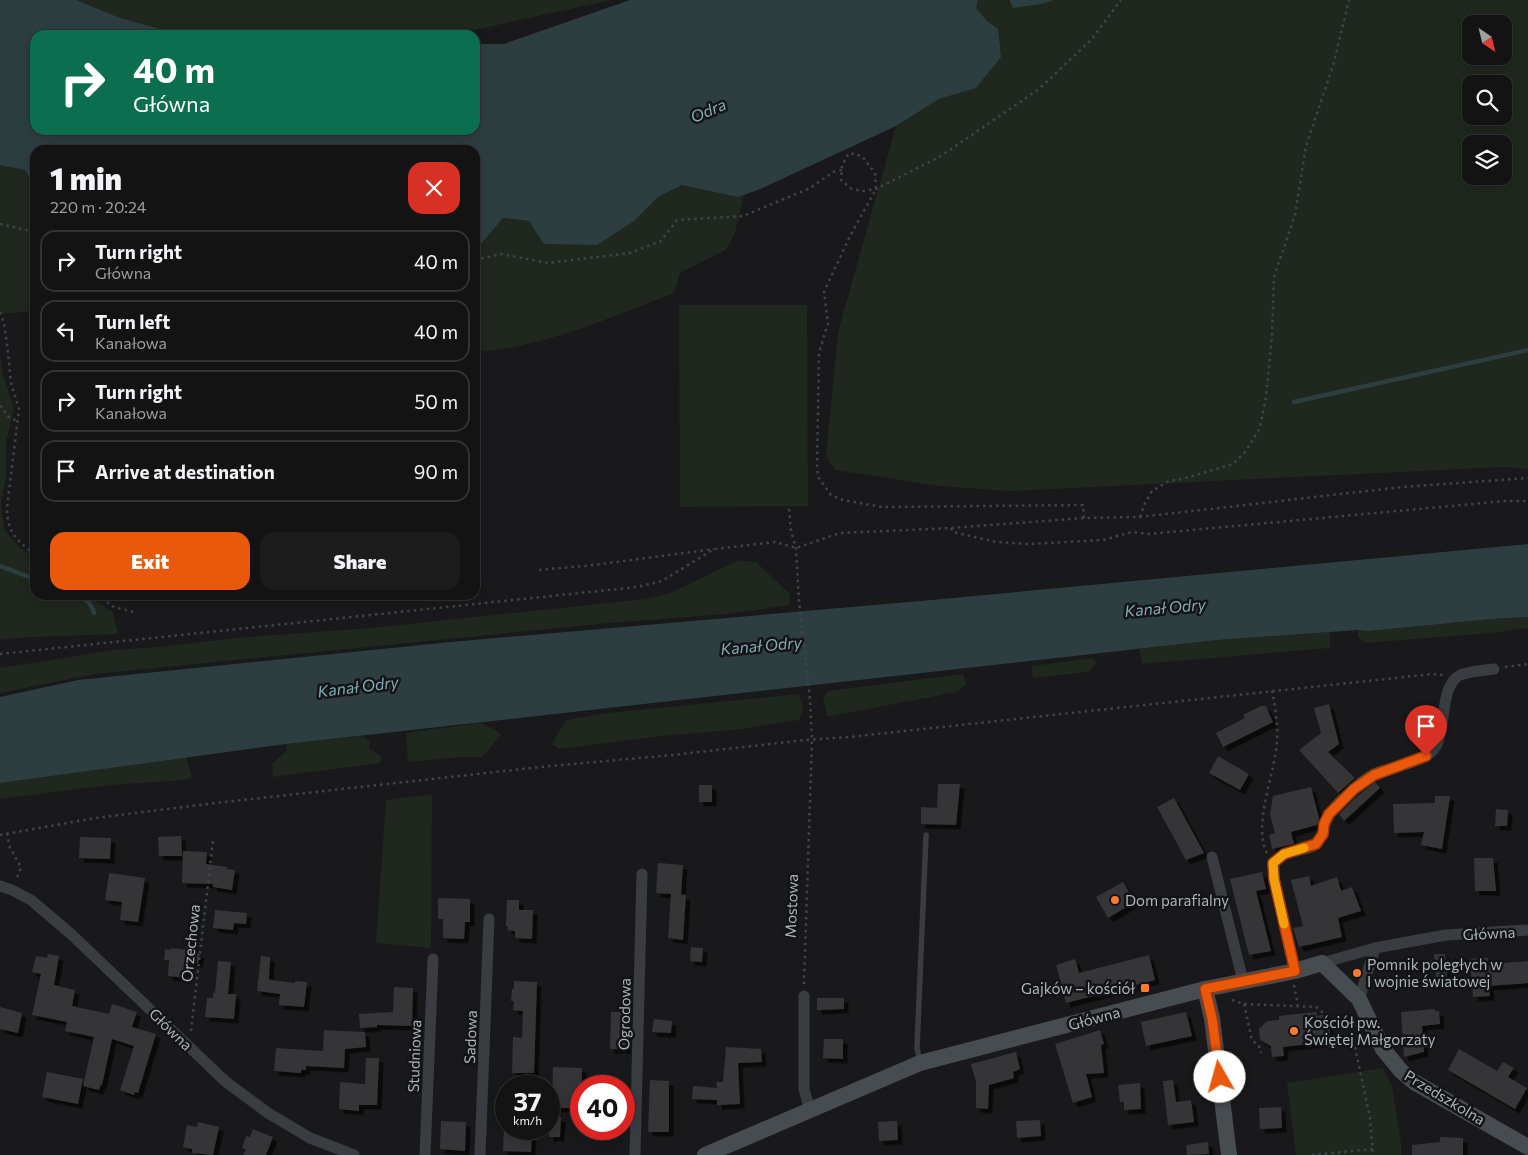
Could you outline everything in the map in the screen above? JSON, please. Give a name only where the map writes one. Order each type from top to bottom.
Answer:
[{"type":"street","points":[[1294,976],[1274,879],[1273,863],[1284,854],[1316,844],[1323,834],[1324,824],[1329,814],[1354,789],[1374,775],[1426,756],[1435,749],[1441,732],[1450,686],[1460,676],[1494,669]]},
{"type":"street","points":[[1212,858],[1243,982]]},
{"type":"street","name":"Ogrodowa","points":[[635,1155],[642,874]]},
{"type":"street","name":"Główna","points":[[0,886],[32,900],[71,934],[226,1082],[268,1113],[310,1138],[354,1155]]},
{"type":"street","name":"Sadowa","points":[[480,1155],[490,919]]},
{"type":"street","name":"Główna","points":[[705,1155],[920,1064],[1205,989],[1294,976],[1322,963],[1375,948],[1446,935],[1528,930]]},
{"type":"street","points":[[1359,999],[1375,948]]},
{"type":"street","name":"Studniowa","points":[[425,1155],[433,959]]},
{"type":"street","name":"Przedszkolna","points":[[1322,963],[1359,999],[1383,1049],[1401,1071],[1414,1082],[1528,1147]]},
{"type":"street","points":[[1205,989],[1212,1018],[1229,1155]]},
{"type":"street","points":[[804,996],[804,1089],[810,1112]]},
{"type":"lane","points":[[920,1064],[917,1048],[926,835]]},
{"type":"path","points":[[1084,518],[1083,504],[882,507],[843,500],[831,495],[818,477],[817,466],[819,353],[828,323],[824,292],[850,236],[876,189],[875,173],[862,156],[849,154],[842,165],[841,180],[852,189],[863,191],[876,189],[941,156],[1039,89],[1090,40],[1121,0]]},
{"type":"path","points":[[1140,517],[1152,491],[1169,481],[1233,464],[1246,451],[1260,428],[1266,397],[1272,336],[1274,276],[1295,215],[1306,146],[1333,66],[1349,0]]},
{"type":"path","points":[[480,259],[502,254],[548,263],[630,253],[660,240],[676,220],[743,216],[810,188],[833,172],[842,170]]},
{"type":"path","points":[[0,224],[30,231]]},
{"type":"path","points":[[0,312],[4,323],[11,383],[19,409],[7,522],[14,536],[30,550]]},
{"type":"path","points":[[0,406],[6,416],[19,422]]},
{"type":"path","points":[[539,570],[594,565],[775,542],[796,548],[840,533],[951,528],[1084,518],[1140,517],[1402,487],[1528,478]]},
{"type":"path","points":[[951,528],[953,532],[996,542],[1029,544],[1103,540],[1132,532],[1149,534],[1528,501]]},
{"type":"path","name":"Mostowa","points":[[789,509],[791,532],[796,548],[812,740],[804,996]]},
{"type":"path","points":[[0,654],[637,587],[662,581],[714,549]]},
{"type":"path","points":[[104,600],[114,607],[134,612]]},
{"type":"path","points":[[1494,669],[1528,664]]},
{"type":"path","points":[[0,834],[95,818],[540,767],[849,737],[1432,674],[1460,676]]},
{"type":"path","points":[[1272,690],[1276,708],[1278,739],[1261,826],[1265,849],[1273,863]]},
{"type":"path","points":[[7,833],[10,848],[21,867],[12,890]]},
{"type":"path","name":"Orzechowa","points":[[190,1048],[213,840]]},
{"type":"path","points":[[1294,976],[1298,1005]]},
{"type":"path","points":[[1230,998],[1244,1004],[1316,1007],[1332,1020],[1338,1028]]},
{"type":"path","points":[[1244,1004],[1252,1040],[1259,1046],[1261,1053]]},
{"type":"path","points":[[1329,1028],[1351,1028],[1354,1033],[1370,1118],[1373,1155]]},
{"type":"path","points":[[1312,1155],[1373,1149]]},
{"type":"shaded area","points":[[76,0],[612,0],[474,30],[146,29]]},
{"type":"shaded area","points":[[978,0],[1008,0],[1013,8],[1042,4],[1054,0],[1528,0],[1528,469],[1505,467],[1009,491],[939,486],[835,470],[826,456],[838,332],[896,126],[939,99],[976,88],[998,29],[987,21],[976,8]]},
{"type":"shaded area","points":[[0,165],[25,170],[30,178],[30,311],[0,314]]},
{"type":"shaded area","points":[[683,185],[738,197],[744,195],[735,233],[726,250],[680,273],[674,293],[552,338],[480,351],[480,245],[503,218],[529,221],[634,221],[658,197]]},
{"type":"shaded area","points":[[679,305],[807,305],[808,506],[680,507]]},
{"type":"shaded area","points":[[0,355],[3,373],[14,410],[6,442],[6,478],[1,501],[4,529],[18,546],[30,554],[30,600],[95,600],[113,612],[118,634],[0,640]]},
{"type":"shaded area","points":[[739,560],[756,562],[790,594],[789,605],[727,614],[610,623],[96,674],[0,693],[0,668],[113,650],[235,638],[371,628],[646,599],[670,593]]},
{"type":"shaded area","points":[[1528,617],[1528,628],[1491,633],[1365,643],[1358,637],[1358,630],[1369,631]]},
{"type":"shaded area","points":[[1330,632],[1330,648],[1142,664],[1139,649],[1217,640]]},
{"type":"shaded area","points":[[1092,658],[1097,662],[1088,672],[1033,678],[1031,666]]},
{"type":"shaded area","points":[[963,674],[966,685],[956,692],[827,717],[823,698],[828,691]]},
{"type":"shaded area","points":[[799,694],[803,709],[799,720],[743,729],[662,736],[559,749],[552,744],[566,720],[608,713]]},
{"type":"shaded area","points":[[479,723],[494,729],[501,735],[482,757],[408,762],[406,733]]},
{"type":"shaded area","points":[[363,736],[370,742],[369,749],[381,756],[380,763],[273,777],[272,764],[287,750],[286,744]]},
{"type":"shaded area","points":[[186,757],[192,778],[184,780],[111,785],[0,799],[0,783]]},
{"type":"shaded area","points":[[432,794],[431,948],[376,943],[386,800]]},
{"type":"shaded area","points":[[1383,1068],[1392,1086],[1401,1155],[1296,1155],[1287,1083]]},
{"type":"water","name":"Odra","points":[[0,0],[76,0],[120,18],[164,30],[30,30],[30,135],[480,135],[480,44],[504,44],[630,0],[978,0],[976,8],[987,21],[998,29],[1001,57],[976,88],[939,99],[896,126],[758,190],[738,197],[682,185],[658,197],[634,221],[597,245],[544,244],[529,221],[503,218],[480,245],[480,145],[30,145],[30,178],[25,170],[0,165]]},
{"type":"water","points":[[1009,0],[1054,0],[1042,4],[1013,8]]},
{"type":"water","name":"Kanał Odry","points":[[1528,544],[1528,617],[1369,631],[1358,630],[1217,640],[286,744],[0,783],[0,697],[78,680],[451,642],[932,600]]},
{"type":"building","points":[[1329,704],[1339,744],[1328,752],[1355,778],[1338,793],[1299,750],[1321,733],[1314,708]]},
{"type":"building","points":[[1261,706],[1266,706],[1273,722],[1223,747],[1216,733],[1245,718],[1243,715]]},
{"type":"building","points":[[1218,756],[1249,774],[1240,790],[1209,773]]},
{"type":"building","points":[[1375,782],[1380,788],[1344,821],[1339,814]]},
{"type":"building","points":[[938,784],[960,784],[956,825],[921,824],[921,807],[937,808]]},
{"type":"building","points":[[699,785],[712,785],[712,802],[699,802]]},
{"type":"building","points":[[1311,787],[1319,818],[1317,825],[1291,832],[1294,844],[1272,849],[1269,835],[1275,833],[1270,814],[1273,796]]},
{"type":"building","points":[[1435,796],[1450,796],[1442,849],[1421,845],[1424,832],[1394,833],[1393,804],[1435,803]]},
{"type":"building","points":[[1174,798],[1204,853],[1186,860],[1157,807]]},
{"type":"building","points":[[1496,809],[1508,810],[1507,826],[1495,826]]},
{"type":"building","points":[[181,836],[182,856],[159,856],[158,837]]},
{"type":"building","points":[[80,837],[111,838],[110,859],[79,858]]},
{"type":"building","points":[[183,851],[207,852],[206,864],[235,870],[232,890],[213,887],[213,884],[182,883]]},
{"type":"building","points":[[1474,858],[1493,858],[1496,891],[1475,891]]},
{"type":"building","points":[[658,863],[683,865],[681,895],[686,895],[683,940],[668,938],[671,894],[656,893]]},
{"type":"building","points":[[1262,872],[1266,889],[1256,891],[1271,951],[1249,955],[1230,879]]},
{"type":"building","points":[[109,873],[145,878],[138,922],[120,920],[122,902],[105,900]]},
{"type":"building","points":[[1309,876],[1311,886],[1337,877],[1341,891],[1352,887],[1361,911],[1338,918],[1342,937],[1299,947],[1293,928],[1303,926],[1291,880]]},
{"type":"building","name":"Dom parafialny","points":[[1123,882],[1135,902],[1108,918],[1096,897]]},
{"type":"building","points":[[438,898],[470,899],[470,922],[465,922],[464,939],[443,938],[443,919],[438,919]]},
{"type":"building","points":[[507,900],[519,900],[519,910],[533,910],[532,939],[515,938],[515,931],[507,930]]},
{"type":"building","points":[[215,910],[247,913],[246,924],[234,923],[233,930],[213,928]]},
{"type":"building","points":[[691,947],[703,948],[702,962],[690,961]]},
{"type":"building","points":[[171,948],[189,950],[188,952],[200,954],[198,963],[187,962],[185,978],[168,976],[169,960],[164,960],[165,949],[171,950]]},
{"type":"building","points":[[48,954],[59,956],[54,985],[75,990],[72,1006],[109,1014],[112,1004],[137,1012],[132,1027],[156,1034],[138,1093],[135,1092],[134,1095],[120,1090],[134,1046],[112,1039],[102,1085],[99,1090],[83,1086],[94,1037],[65,1031],[67,1022],[32,1015],[41,974],[32,972],[36,956],[47,958]]},
{"type":"building","points":[[1434,954],[1445,954],[1447,977],[1436,978]]},
{"type":"building","points":[[1149,955],[1155,980],[1066,1003],[1056,965],[1075,959],[1079,973]]},
{"type":"building","points":[[261,956],[270,957],[269,979],[295,983],[295,981],[307,982],[304,1007],[279,1005],[280,994],[257,991]]},
{"type":"building","points":[[1488,958],[1488,964],[1528,961],[1528,983],[1489,986],[1490,996],[1473,997],[1470,959]]},
{"type":"building","points":[[218,961],[231,962],[228,994],[236,994],[234,1019],[205,1017],[207,998],[213,998],[213,993],[215,993]]},
{"type":"building","points":[[514,981],[537,982],[534,1073],[512,1073],[513,1037],[522,1038],[523,1011],[513,1010],[514,1001],[511,1001]]},
{"type":"building","points":[[394,987],[413,988],[412,1026],[377,1025],[377,1027],[360,1028],[359,1014],[393,1012]]},
{"type":"building","points":[[817,998],[844,998],[844,1009],[817,1010]]},
{"type":"building","points":[[0,1007],[22,1013],[18,1033],[0,1029]]},
{"type":"building","points":[[1435,1009],[1435,1011],[1439,1011],[1440,1024],[1422,1026],[1424,1052],[1404,1057],[1401,1012]]},
{"type":"building","points":[[611,1012],[627,1012],[626,1049],[610,1049]]},
{"type":"building","points":[[1186,1012],[1192,1036],[1146,1046],[1141,1022]]},
{"type":"building","name":"Kościół pw. Świętej Małgorzaty","points":[[1316,1012],[1317,1016],[1323,1015],[1323,1022],[1328,1021],[1330,1033],[1325,1034],[1325,1039],[1320,1040],[1320,1043],[1283,1047],[1284,1056],[1272,1057],[1271,1046],[1260,1040],[1259,1029],[1267,1021],[1279,1020],[1279,1016]]},
{"type":"building","points":[[654,1019],[672,1021],[671,1033],[652,1032]]},
{"type":"building","points":[[324,1030],[365,1032],[366,1047],[345,1049],[344,1068],[306,1066],[306,1070],[301,1070],[301,1073],[274,1071],[276,1048],[323,1051]]},
{"type":"building","points":[[1100,1030],[1104,1044],[1101,1045],[1104,1073],[1086,1074],[1092,1097],[1073,1103],[1055,1044]]},
{"type":"building","points":[[824,1039],[843,1039],[843,1059],[823,1058]]},
{"type":"building","points":[[726,1047],[761,1049],[762,1062],[738,1063],[740,1104],[717,1105],[717,1100],[692,1099],[693,1086],[717,1088],[716,1082],[723,1082]]},
{"type":"building","points":[[1459,1049],[1497,1071],[1503,1062],[1514,1068],[1508,1077],[1527,1088],[1515,1109],[1448,1070]]},
{"type":"building","points":[[1016,1052],[1020,1069],[1013,1072],[1014,1078],[989,1085],[988,1109],[976,1108],[976,1082],[971,1064]]},
{"type":"building","points":[[366,1058],[379,1058],[377,1105],[359,1105],[359,1111],[339,1109],[340,1082],[365,1084]]},
{"type":"building","points":[[553,1067],[582,1068],[582,1075],[570,1075],[570,1108],[560,1108],[560,1075],[553,1075]]},
{"type":"building","points":[[47,1072],[83,1079],[78,1104],[42,1097]]},
{"type":"building","points":[[650,1080],[669,1081],[669,1132],[648,1132]]},
{"type":"building","points":[[1173,1080],[1176,1102],[1191,1100],[1194,1122],[1168,1125],[1163,1081]]},
{"type":"building","points":[[1140,1083],[1141,1109],[1124,1110],[1124,1102],[1120,1102],[1118,1085]]},
{"type":"building","points":[[1281,1107],[1282,1128],[1260,1129],[1259,1108]]},
{"type":"building","points":[[1040,1120],[1041,1136],[1017,1138],[1016,1121]]},
{"type":"building","points":[[441,1121],[466,1122],[465,1151],[440,1149]]},
{"type":"building","points":[[897,1121],[898,1140],[879,1141],[878,1122]]},
{"type":"building","points":[[198,1122],[219,1127],[213,1155],[192,1153],[192,1149],[183,1147],[187,1125],[197,1127]]},
{"type":"building","points":[[253,1129],[273,1137],[266,1155],[243,1155],[246,1149],[242,1148],[246,1136],[250,1137]]},
{"type":"building","points":[[1440,1137],[1463,1138],[1463,1155],[1412,1155],[1412,1145],[1440,1142]]},
{"type":"building","points":[[504,1140],[532,1140],[531,1152],[503,1151]]},
{"type":"building","points":[[1208,1142],[1209,1154],[1187,1155],[1186,1145]]},
{"type":"waterway","points":[[1294,402],[1528,350]]},
{"type":"waterway","points":[[0,566],[30,577]]},
{"type":"waterway","points":[[86,600],[94,613]]},
{"type":"slow traffic","points":[[1284,924],[1274,879],[1273,863],[1284,854],[1304,848]]},
{"type":"place","name":"Dom parafialny","points":[[1115,900]]},
{"type":"place","name":"Pomnik poległych w I wojnie światowej","points":[[1357,973]]},
{"type":"place","name":"Gajków – kościół","points":[[1145,988]]},
{"type":"place","name":"Kościół pw. Świętej Małgorzaty","points":[[1294,1031]]},
{"type":"route","points":[[1220,1077],[1212,1018],[1205,989],[1295,971],[1274,879],[1273,863],[1284,854],[1316,844],[1323,834],[1324,824],[1329,814],[1354,789],[1374,775],[1426,756]]}]
